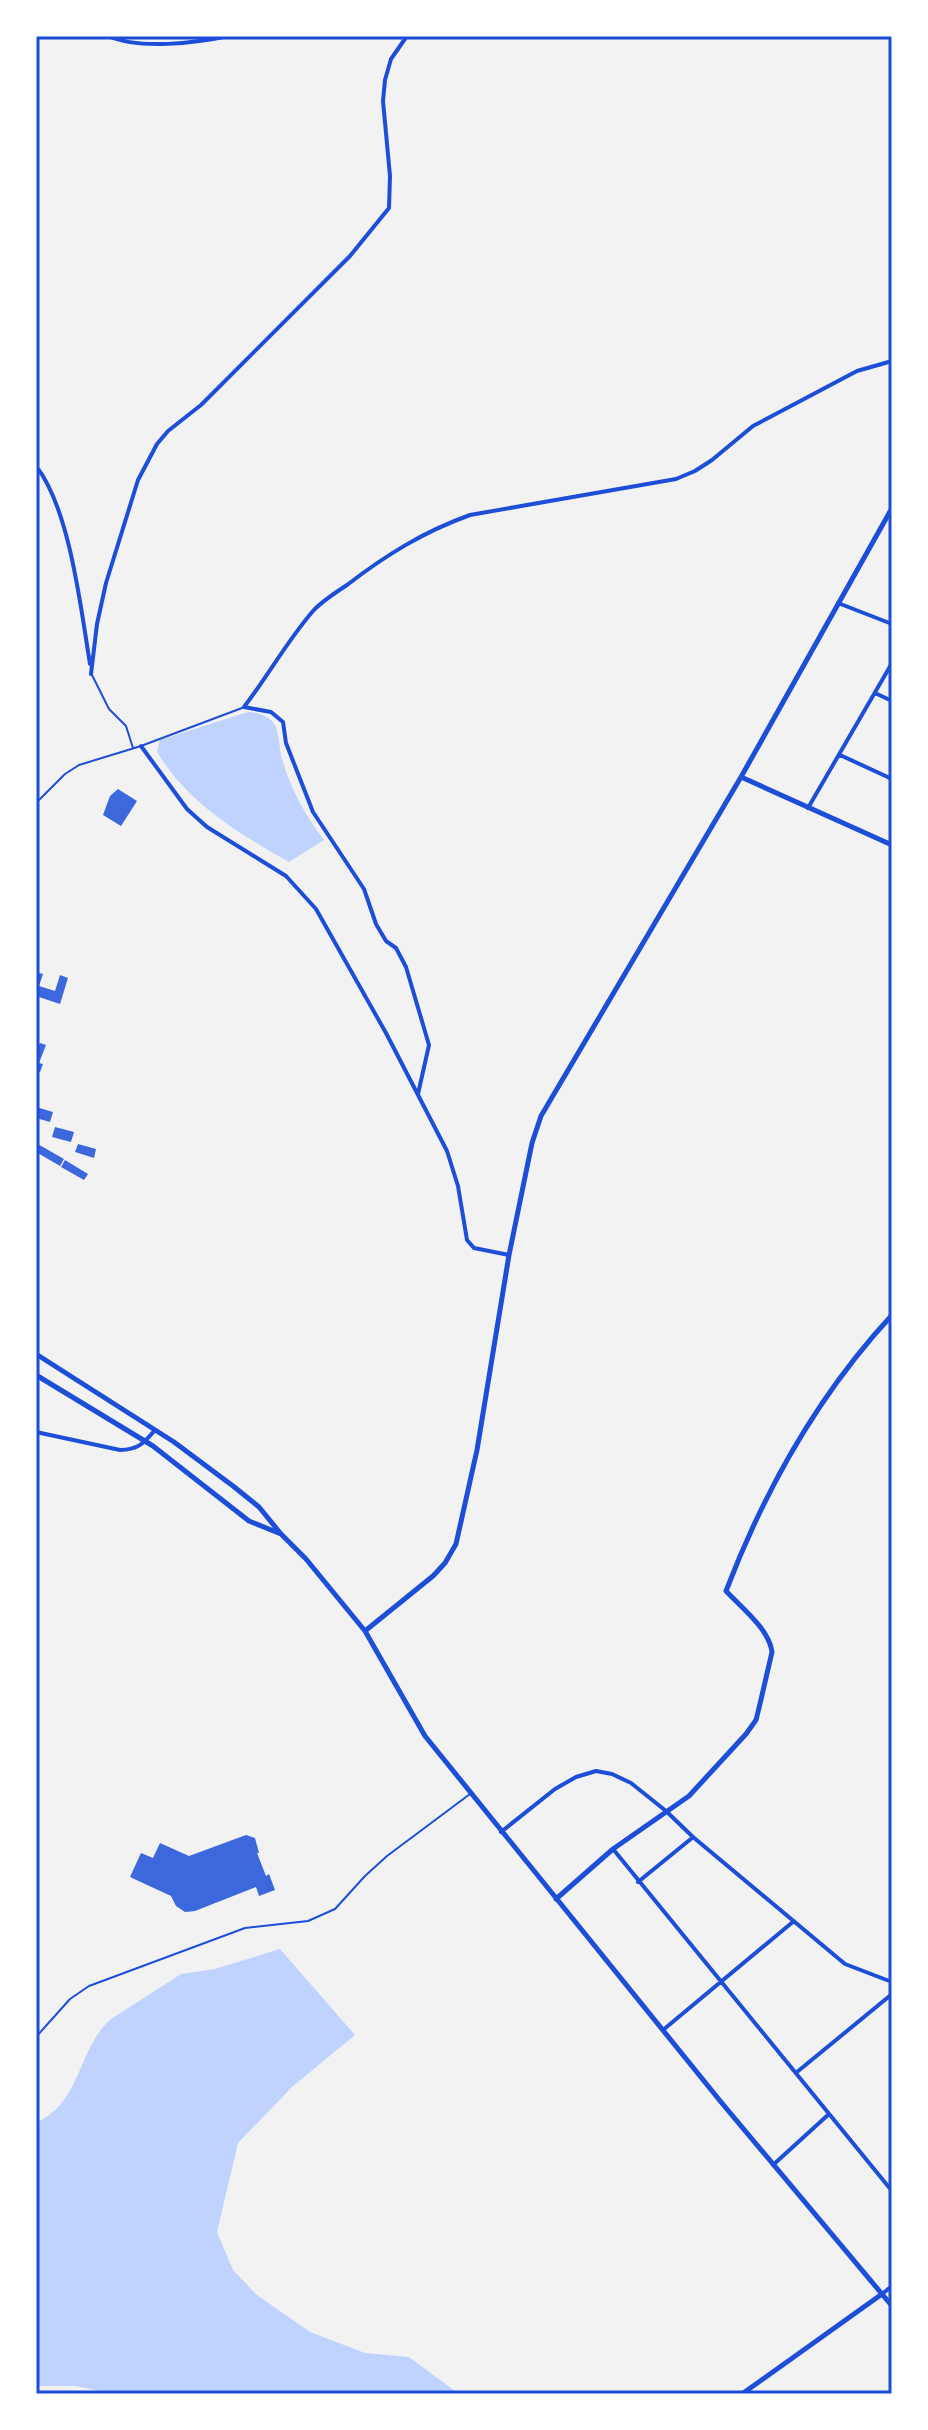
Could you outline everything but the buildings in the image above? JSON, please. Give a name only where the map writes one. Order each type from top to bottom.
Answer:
[{"type":"street","points":[[108,36],[126,42],[173,43],[229,36]]},
{"type":"street","points":[[91,674],[106,583],[138,480],[157,444],[168,431],[201,405],[350,256],[389,208],[384,90],[391,59],[406,37],[394,36]]},
{"type":"street","points":[[418,1094],[429,1045],[406,967],[396,948],[386,941],[376,924],[364,889],[313,812],[286,743],[283,722],[271,712],[244,707],[315,608],[386,555],[470,515],[676,479],[712,460],[753,426],[857,371],[892,361]]},
{"type":"street","points":[[36,466],[64,528],[91,674]]},
{"type":"street","points":[[365,1631],[433,1576],[456,1544],[477,1450],[509,1255],[532,1143],[541,1116],[741,777],[892,508]]},
{"type":"street","points":[[838,603],[892,624]]},
{"type":"street","points":[[808,808],[892,663]]},
{"type":"street","points":[[875,693],[892,701]]},
{"type":"street","points":[[141,746],[187,809],[207,827],[286,876],[316,909],[447,1151],[458,1186],[467,1240],[474,1248],[509,1255]]},
{"type":"street","points":[[839,755],[892,779]]},
{"type":"street","points":[[741,777],[892,845]]},
{"type":"street","points":[[556,1899],[613,1849],[689,1796],[756,1720],[772,1652],[771,1643],[726,1591],[767,1495],[800,1436],[843,1374],[892,1315]]},
{"type":"street","points":[[36,1354],[155,1430],[259,1507],[306,1559],[365,1631],[425,1736],[773,2165],[892,2306]]},
{"type":"street","points":[[36,1375],[145,1441],[249,1521],[281,1534]]},
{"type":"street","points":[[36,1432],[120,1450],[139,1448],[155,1430]]},
{"type":"street","points":[[501,1832],[555,1789],[576,1777],[596,1771],[612,1774],[631,1783],[666,1811],[845,1964],[892,1982]]},
{"type":"street","points":[[638,1882],[693,1837]]},
{"type":"street","points":[[613,1849],[892,2191]]},
{"type":"street","points":[[663,2030],[794,1921]]},
{"type":"street","points":[[797,2072],[892,1994]]},
{"type":"street","points":[[773,2165],[829,2114]]},
{"type":"street","points":[[742,2394],[892,2286]]},
{"type":"lane","points":[[91,674],[109,709],[126,726],[133,748]]},
{"type":"lane","points":[[36,803],[65,774],[79,765],[141,746],[244,707]]},
{"type":"lane","points":[[36,2037],[70,1999],[89,1986],[245,1928],[308,1921],[335,1909],[387,1856],[471,1793]]},
{"type":"water","points":[[248,712],[263,715],[275,725],[291,783],[305,813],[324,840],[289,862],[233,828],[199,802],[157,752],[160,740]]},
{"type":"water","points":[[280,1949],[355,2035],[292,2087],[238,2143],[217,2232],[233,2270],[257,2295],[310,2332],[365,2353],[409,2357],[459,2394],[117,2394],[74,2386],[36,2386],[36,2123],[51,2114],[62,2102],[91,2045],[111,2019],[181,1974],[215,1969]]}]
